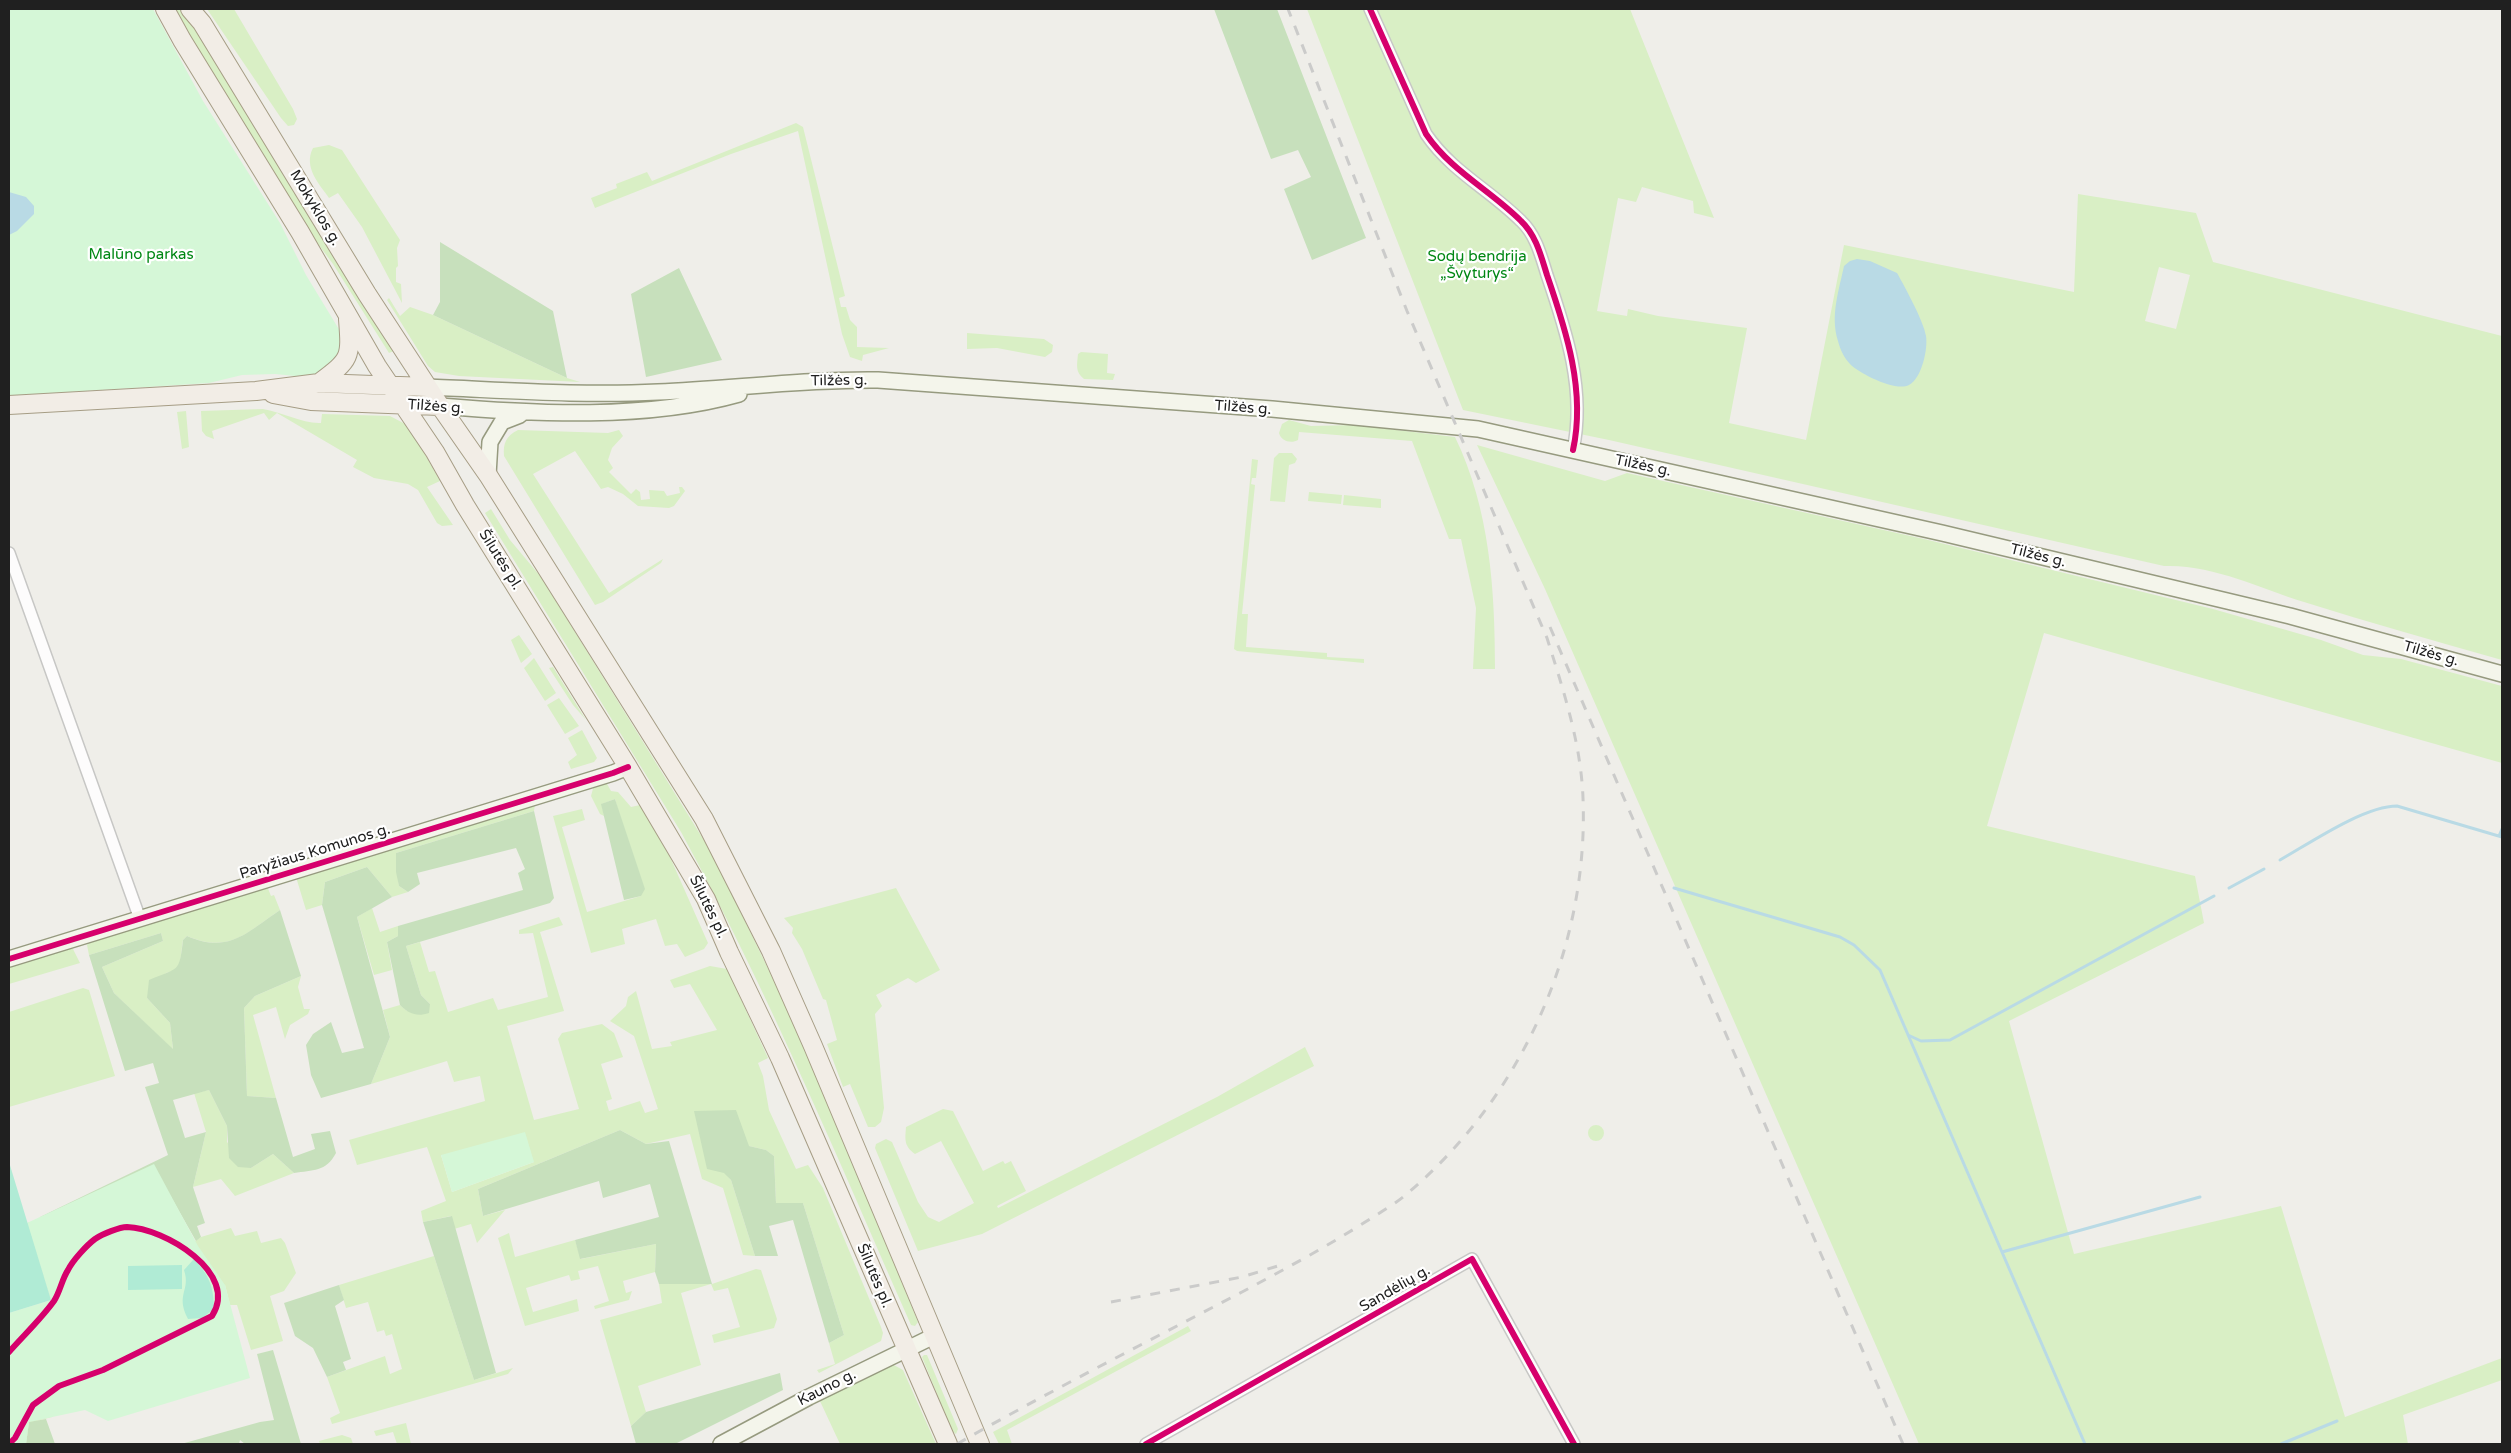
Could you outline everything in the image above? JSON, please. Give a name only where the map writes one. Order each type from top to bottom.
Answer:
[{"type":"main road","name":"Mokyklos g.","points":[[165,9],[402,404]]},
{"type":"main road","name":"Mokyklos g.","points":[[190,9],[202,23],[367,294],[440,406]]},
{"type":"main road","points":[[319,383],[341,367],[348,356],[350,349],[348,314]]},
{"type":"main road","name":"Tilžės g.","points":[[9,406],[256,390],[319,383],[599,393],[765,386],[834,380],[878,380],[1272,409],[1463,427],[1924,528],[2280,614],[2502,674]]},
{"type":"main road","name":"Tilžės g.","points":[[256,390],[311,401],[440,406],[523,414],[607,412],[674,406],[717,400],[765,386]]},
{"type":"main road","name":"Šilutės pl.","points":[[402,404],[435,452],[628,767],[706,899],[729,952],[780,1058],[948,1444]]},
{"type":"main road","points":[[440,406],[488,475],[712,833],[771,951],[810,1037],[980,1444]]},
{"type":"main road","points":[[488,475],[490,442],[502,422],[523,414]]},
{"type":"main road","name":"Paryžiaus Komunos g.","points":[[9,959],[613,774],[628,767]]},
{"type":"main road","name":"Kauno g.","points":[[721,1444],[906,1348],[934,1336]]},
{"type":"street","points":[[1370,9],[1426,134],[1437,151],[1522,221],[1535,240],[1560,314],[1575,379],[1578,424],[1573,450]]},
{"type":"street","points":[[9,553],[140,919]]},
{"type":"street","name":"Sandėlių g.","points":[[1146,1444],[1472,1259],[1574,1444]]},
{"type":"green space","name":"Malūno parkas","points":[[9,9],[153,9],[203,101],[280,223],[306,275],[343,336],[344,347],[329,373],[305,377],[275,374],[242,375],[209,383],[9,396]]},
{"type":"green space","points":[[173,9],[183,9],[396,350],[389,353],[333,264],[306,228]]},
{"type":"green space","points":[[207,9],[234,9],[293,109],[297,119],[294,125],[288,126],[281,118]]},
{"type":"green space","points":[[1214,9],[1277,9],[1366,238],[1312,260],[1284,189],[1311,177],[1298,150],[1271,159]]},
{"type":"green space","name":"Sodų bendrija „Švyturys“","points":[[1307,9],[1630,9],[1714,218],[1694,213],[1693,201],[1642,187],[1636,202],[1618,198],[1597,311],[1627,316],[1628,309],[1658,316],[1747,328],[1729,423],[1806,440],[1844,245],[2074,292],[2078,194],[2196,213],[2213,262],[2502,336],[2502,660],[2329,610],[2218,573],[2182,566],[2164,566],[1609,440],[1463,410]],"holes":[[[2159,267],[2190,275],[2176,329],[2145,321]]]},
{"type":"green space","points":[[796,123],[803,127],[845,296],[839,298],[841,307],[846,307],[850,320],[857,327],[857,347],[889,348],[863,355],[862,361],[850,357],[842,334],[798,131],[731,154],[595,208],[591,198],[617,188],[616,184],[647,172],[652,181]]},
{"type":"green space","points":[[329,145],[342,150],[400,240],[397,248],[398,266],[396,268],[396,282],[401,284],[402,303],[362,227],[338,193],[329,198],[314,175],[310,162],[313,148]]},
{"type":"green space","points":[[440,242],[553,311],[567,378],[433,315],[440,302]]},
{"type":"green space","points":[[679,268],[722,360],[646,377],[631,294]]},
{"type":"green space","points":[[389,298],[400,316],[410,307],[433,315],[567,378],[580,382],[459,376],[435,372],[428,366],[387,300]]},
{"type":"green space","points":[[967,333],[1044,339],[1053,345],[1052,352],[1045,357],[997,348],[967,349]]},
{"type":"green space","points":[[1081,352],[1108,354],[1107,373],[1115,374],[1113,380],[1084,379],[1079,374],[1077,368],[1078,354]]},
{"type":"green space","points":[[263,409],[314,423],[321,423],[322,414],[390,416],[409,426],[440,481],[427,487],[453,525],[442,526],[437,523],[418,490],[408,484],[374,478],[353,467],[357,460],[277,413],[269,420],[264,413],[212,431],[214,439],[206,436],[202,431],[201,411]]},
{"type":"green space","points":[[186,411],[189,447],[182,449],[177,412]]},
{"type":"green space","points":[[1289,420],[1311,426],[1355,425],[1455,437],[1467,464],[1476,493],[1488,550],[1494,610],[1495,669],[1473,669],[1476,608],[1461,539],[1449,539],[1412,441],[1299,432],[1298,440],[1289,442],[1284,440],[1279,433],[1282,424]]},
{"type":"green space","points":[[518,430],[608,433],[619,430],[623,436],[612,448],[608,460],[613,468],[609,472],[631,494],[636,489],[640,492],[641,500],[650,499],[649,490],[664,491],[667,496],[680,493],[679,487],[682,487],[685,491],[674,506],[669,508],[638,506],[623,494],[608,487],[601,489],[575,451],[533,474],[609,593],[663,559],[661,563],[603,602],[595,605],[504,456],[506,440]]},
{"type":"green space","points":[[1477,445],[1605,481],[1627,473],[1924,539],[2213,609],[2321,640],[2363,655],[2401,659],[2502,686],[2502,763],[2044,633],[1987,826],[2195,876],[2204,923],[2009,1021],[2074,1254],[2281,1206],[2345,1417],[2502,1358],[2502,1380],[2403,1415],[2408,1444],[1919,1444],[1545,589]]},
{"type":"green space","points":[[1279,453],[1292,453],[1297,459],[1295,463],[1289,465],[1285,502],[1270,501],[1274,458]]},
{"type":"green space","points":[[1252,459],[1258,460],[1256,478],[1252,478],[1251,484],[1255,485],[1242,614],[1248,614],[1246,647],[1327,653],[1327,657],[1364,659],[1364,663],[1237,651],[1234,649]]},
{"type":"green space","points":[[1309,492],[1342,495],[1341,504],[1308,501]]},
{"type":"green space","points":[[1344,495],[1381,499],[1381,508],[1343,505]]},
{"type":"green space","points":[[491,509],[510,540],[541,577],[713,855],[808,1051],[918,1322],[915,1326],[911,1325],[773,1014],[713,892],[681,832],[485,513]]},
{"type":"green space","points":[[519,635],[532,654],[521,663],[511,640]]},
{"type":"green space","points":[[534,658],[556,693],[545,701],[524,668]]},
{"type":"green space","points":[[553,667],[586,720],[573,705],[549,668]]},
{"type":"green space","points":[[559,698],[579,726],[565,734],[547,705]]},
{"type":"green space","points":[[582,730],[597,758],[594,762],[571,769],[568,762],[577,755],[568,738]]},
{"type":"green space","points":[[606,782],[611,791],[618,792],[631,807],[640,805],[670,857],[708,943],[704,949],[685,957],[677,944],[665,946],[656,919],[622,929],[625,944],[591,953],[553,816],[582,809],[585,820],[562,827],[587,912],[641,896],[615,799],[602,804],[604,816],[600,814],[591,796],[594,785]]},
{"type":"green space","points":[[615,799],[645,889],[641,896],[624,900],[601,804]]},
{"type":"green space","points":[[535,804],[534,811],[396,853],[399,886],[408,892],[392,897],[367,867],[325,882],[322,905],[306,910],[296,877]]},
{"type":"green space","points":[[534,811],[554,898],[550,903],[406,946],[421,995],[430,1004],[429,1013],[417,1015],[407,1011],[400,1005],[387,942],[398,936],[398,926],[523,890],[518,873],[525,869],[516,848],[417,873],[420,884],[408,892],[399,886],[396,872],[396,853]]},
{"type":"green space","points":[[367,867],[392,897],[357,917],[390,1037],[371,1084],[321,1098],[311,1075],[306,1045],[313,1034],[331,1022],[342,1053],[364,1048],[322,905],[325,882]]},
{"type":"green space","points":[[267,886],[271,896],[274,895],[280,910],[247,933],[226,942],[202,941],[187,936],[183,940],[180,963],[176,970],[166,973],[147,998],[170,1023],[173,1050],[114,993],[102,967],[163,941],[161,933],[89,955],[87,945],[90,940]]},
{"type":"green space","points":[[896,888],[940,970],[916,983],[908,978],[876,995],[882,1006],[875,1014],[884,1108],[881,1122],[875,1127],[868,1127],[850,1084],[843,1087],[827,1044],[837,1040],[826,1000],[823,999],[802,949],[792,933],[793,928],[784,918]]},
{"type":"green space","points":[[372,908],[380,932],[398,926],[398,936],[387,942],[392,970],[374,975],[357,917]]},
{"type":"green space","points":[[280,910],[301,976],[255,996],[244,1008],[247,1096],[276,1098],[293,1157],[315,1149],[311,1134],[330,1131],[336,1153],[332,1159],[328,1164],[318,1169],[294,1173],[273,1154],[251,1168],[238,1167],[229,1158],[227,1126],[209,1090],[173,1100],[185,1138],[206,1132],[193,1187],[205,1223],[197,1226],[201,1237],[196,1241],[171,1197],[40,1217],[168,1155],[145,1087],[159,1083],[153,1063],[125,1071],[89,955],[161,933],[163,941],[102,967],[114,993],[173,1049],[170,1023],[147,998],[149,980],[176,968],[180,959],[183,940],[187,936],[214,943],[226,942],[247,933]]},
{"type":"green space","points":[[559,917],[563,925],[540,932],[564,1011],[507,1026],[534,1120],[579,1109],[558,1039],[562,1033],[602,1024],[614,1033],[623,1057],[601,1064],[612,1099],[606,1101],[609,1111],[640,1101],[645,1113],[658,1109],[634,1036],[610,1021],[626,1006],[628,997],[636,991],[652,1049],[672,1046],[670,1042],[717,1030],[690,984],[674,988],[670,980],[710,966],[727,969],[768,1058],[758,1063],[763,1076],[769,1110],[796,1169],[808,1165],[823,1188],[881,1327],[883,1333],[881,1341],[819,1373],[817,1370],[835,1364],[829,1343],[844,1335],[803,1203],[776,1203],[774,1156],[766,1150],[749,1146],[725,1173],[731,1180],[755,1256],[743,1255],[723,1188],[702,1179],[690,1134],[646,1144],[620,1130],[478,1189],[483,1216],[505,1210],[477,1243],[471,1224],[454,1229],[451,1216],[423,1222],[421,1211],[446,1201],[427,1147],[357,1165],[349,1140],[485,1101],[480,1076],[454,1082],[447,1061],[371,1084],[390,1037],[383,1010],[400,1005],[407,1011],[430,1004],[421,995],[406,946],[420,942],[429,972],[435,971],[448,1012],[493,998],[498,1010],[548,997],[533,933],[519,934],[519,930]],"holes":[[[441,1155],[534,1162],[452,1192]]]},
{"type":"green space","points":[[68,947],[73,949],[80,963],[9,984],[9,965]]},
{"type":"green space","points":[[301,976],[298,987],[304,1009],[310,1009],[308,1014],[290,1025],[285,1039],[276,1007],[253,1015],[276,1098],[247,1096],[244,1008],[255,996]]},
{"type":"green space","points":[[83,988],[89,990],[115,1076],[9,1107],[9,1012]]},
{"type":"green space","points":[[1305,1047],[1314,1066],[982,1234],[918,1251],[875,1148],[876,1144],[886,1139],[892,1142],[918,1202],[928,1217],[939,1222],[974,1203],[941,1141],[915,1154],[907,1145],[905,1136],[906,1127],[943,1109],[953,1111],[983,1171],[1003,1161],[1005,1164],[1011,1161],[1026,1191],[997,1206],[998,1208],[1217,1097]]},
{"type":"green space","points":[[209,1090],[227,1126],[227,1142],[251,1168],[273,1154],[294,1173],[235,1196],[221,1179],[193,1187],[206,1132],[194,1093]]},
{"type":"green space","points":[[736,1110],[749,1146],[766,1150],[774,1156],[776,1203],[803,1203],[844,1335],[829,1343],[793,1220],[769,1226],[778,1256],[755,1256],[731,1180],[724,1173],[707,1169],[694,1111]]},
{"type":"green space","points":[[1596,1125],[1604,1133],[1596,1141],[1588,1133]]},
{"type":"green space","points":[[620,1130],[646,1144],[669,1141],[712,1284],[659,1284],[655,1272],[656,1244],[580,1259],[575,1240],[659,1217],[650,1184],[603,1198],[599,1181],[483,1216],[478,1189]]},
{"type":"green space","points":[[525,1132],[534,1162],[452,1192],[441,1155]]},
{"type":"green space","points":[[9,1162],[51,1300],[9,1313]]},
{"type":"green space","points":[[154,1164],[198,1246],[225,1285],[250,1378],[108,1421],[85,1410],[29,1422],[26,1444],[9,1444],[9,1313],[51,1300],[27,1223]]},
{"type":"green space","points":[[171,1197],[195,1241],[201,1237],[231,1228],[235,1236],[257,1231],[261,1243],[281,1238],[285,1243],[296,1273],[284,1291],[270,1296],[283,1341],[251,1350],[237,1305],[230,1305],[225,1285],[52,1417],[29,1423],[26,1444],[9,1444],[51,1300],[27,1223]]},
{"type":"green space","points":[[452,1216],[496,1373],[474,1380],[423,1222]]},
{"type":"green space","points":[[509,1233],[515,1257],[575,1240],[581,1259],[656,1244],[655,1272],[623,1281],[626,1293],[632,1291],[629,1300],[595,1309],[594,1306],[609,1301],[598,1266],[578,1271],[580,1279],[571,1281],[569,1275],[526,1288],[533,1312],[577,1299],[579,1311],[525,1326],[498,1238]]},
{"type":"green space","points":[[434,1256],[474,1380],[513,1368],[508,1374],[332,1424],[330,1418],[340,1413],[327,1377],[385,1356],[390,1374],[402,1369],[392,1334],[386,1336],[384,1330],[377,1332],[368,1302],[346,1308],[339,1285]]},
{"type":"green space","points":[[194,1259],[210,1282],[214,1309],[202,1318],[188,1319],[183,1304],[186,1283],[184,1270]]},
{"type":"green space","points":[[182,1265],[182,1289],[128,1290],[128,1266]]},
{"type":"green space","points":[[756,1269],[761,1270],[777,1319],[774,1328],[714,1343],[712,1335],[740,1327],[728,1288],[714,1291],[711,1284]]},
{"type":"green space","points":[[659,1284],[711,1284],[681,1293],[701,1365],[638,1386],[646,1412],[631,1426],[600,1320],[662,1303]]},
{"type":"green space","points":[[339,1285],[344,1300],[335,1306],[351,1359],[343,1362],[346,1370],[327,1377],[313,1348],[295,1336],[284,1303]]},
{"type":"green space","points":[[1188,1326],[1191,1331],[1007,1430],[1012,1444],[999,1444],[993,1432]]},
{"type":"green space","points":[[273,1350],[301,1444],[245,1444],[240,1440],[239,1444],[181,1444],[260,1422],[274,1420],[257,1354]]},
{"type":"green space","points":[[927,1355],[958,1429],[956,1434],[952,1431],[922,1357]]},
{"type":"green space","points":[[892,1364],[903,1370],[936,1444],[840,1444],[819,1399]]},
{"type":"green space","points":[[780,1373],[783,1390],[675,1444],[636,1444],[631,1426],[646,1412]]},
{"type":"green space","points":[[46,1419],[55,1444],[26,1444],[29,1422]]},
{"type":"green space","points":[[406,1423],[411,1444],[397,1444],[393,1432],[376,1436],[374,1431]]},
{"type":"green space","points":[[342,1435],[351,1438],[353,1444],[320,1444],[319,1441]]},
{"type":"water","points":[[9,192],[26,197],[34,206],[34,214],[17,231],[9,235]]},
{"type":"water","points":[[1857,259],[1870,261],[1897,273],[1922,322],[1926,336],[1925,355],[1921,370],[1909,385],[1903,387],[1896,386],[1870,377],[1850,364],[1841,350],[1836,332],[1836,303],[1844,266],[1850,261]]},
{"type":"waterway","points":[[2280,860],[2353,819],[2369,812],[2397,806],[2502,837]]},
{"type":"waterway","points":[[2499,836],[2502,829]]},
{"type":"waterway","points":[[2229,888],[2264,869]]},
{"type":"waterway","points":[[1674,888],[1840,937],[1854,945],[1880,970],[2085,1444]]},
{"type":"waterway","points":[[1908,1035],[1921,1041],[1950,1040],[2214,896]]},
{"type":"waterway","points":[[2002,1252],[2200,1197]]},
{"type":"waterway","points":[[2281,1444],[2337,1421]]},
{"type":"railway","points":[[957,1444],[1290,1266],[1354,1229],[1403,1197],[1445,1158],[1481,1115],[1513,1068],[1539,1018],[1560,965],[1574,911],[1582,855],[1582,777],[1570,716],[1547,638],[1407,311],[1288,9]]},
{"type":"railway","points":[[1550,627],[1903,1444]]},
{"type":"railway","points":[[1111,1302],[1242,1277],[1281,1265]]},
{"type":"cycle path","points":[[1370,9],[1426,134],[1459,170],[1521,221],[1534,239],[1561,317],[1572,361],[1577,406],[1573,450]]},
{"type":"cycle path","points":[[9,959],[628,767]]},
{"type":"cycle path","points":[[9,1352],[54,1301],[66,1274],[80,1253],[95,1239],[116,1229],[127,1227],[142,1229],[178,1244],[207,1269],[216,1284],[218,1300],[212,1316],[103,1370],[59,1386],[33,1405],[15,1438],[9,1444]]},
{"type":"cycle path","points":[[1146,1444],[1472,1259],[1574,1444]]}]
